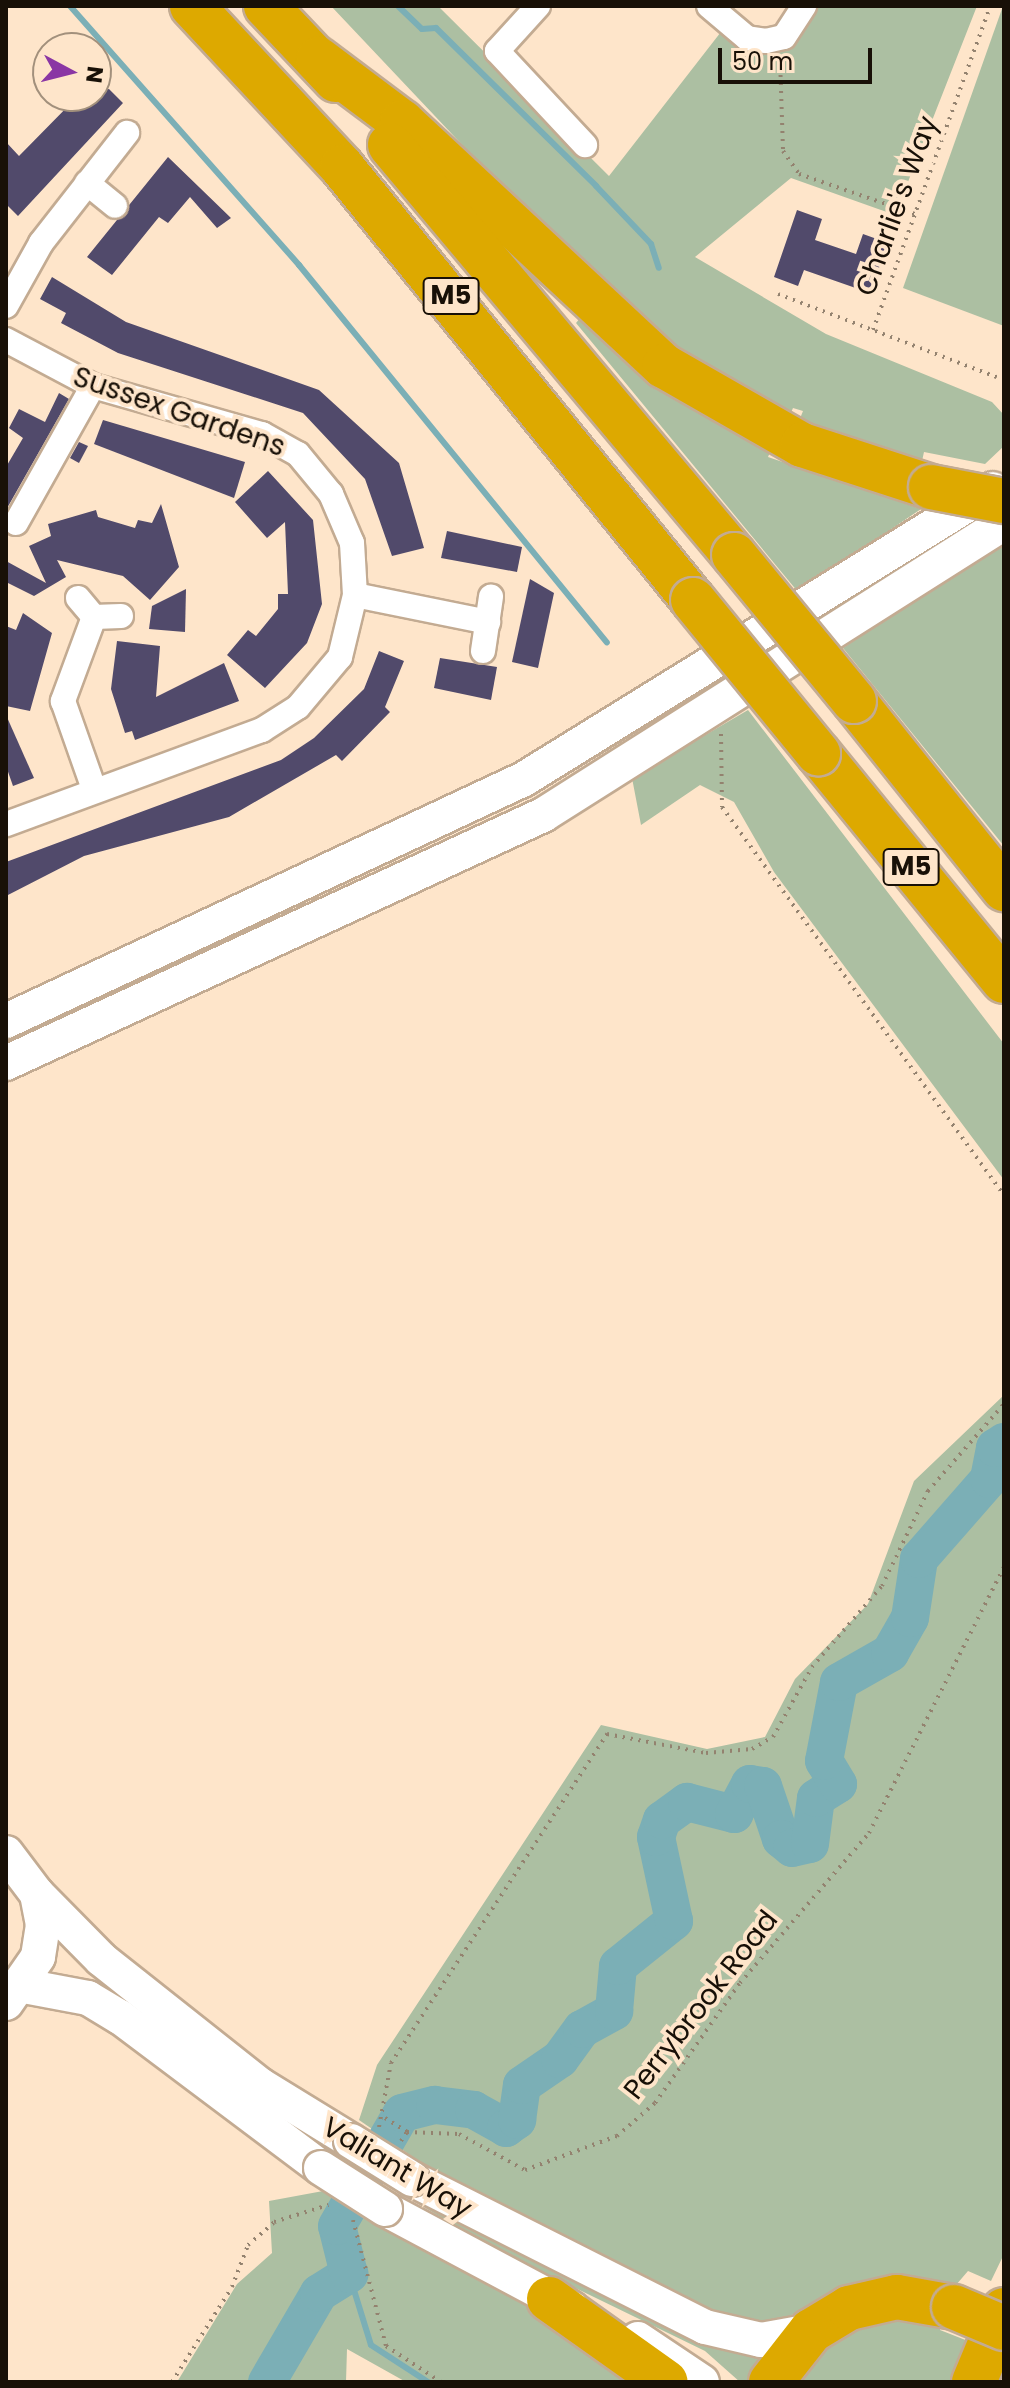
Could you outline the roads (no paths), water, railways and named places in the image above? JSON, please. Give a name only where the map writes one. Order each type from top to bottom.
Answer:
[{"type":"highway","name":"M5","points":[[192,6],[372,203],[1004,981]]},
{"type":"highway","name":"M5","points":[[266,6],[318,59],[734,555],[1004,889]]},
{"type":"highway","name":"M5","points":[[318,59],[402,122],[664,366],[802,445],[931,487],[1004,501]]},
{"type":"highway","points":[[549,2299],[666,2382]]},
{"type":"highway","points":[[771,2382],[811,2331],[880,2299],[954,2307],[1004,2328]]},
{"type":"highway","points":[[974,2382],[1004,2310]]},
{"type":"street","points":[[538,6],[497,51],[585,145]]},
{"type":"street","points":[[709,6],[747,38],[784,37],[804,6]]},
{"type":"street","points":[[6,306],[87,183],[127,133]]},
{"type":"street","points":[[87,183],[115,206]]},
{"type":"street","name":"Sussex Gardens","points":[[6,340],[93,386],[262,434],[298,454],[331,494],[352,543],[355,595],[340,657],[298,707],[262,730],[94,789],[6,824]]},
{"type":"street","points":[[16,523],[93,386]]},
{"type":"street","points":[[6,1021],[524,779],[1004,481]]},
{"type":"street","points":[[6,1063],[543,815],[1004,523]]},
{"type":"street","points":[[355,595],[488,622]]},
{"type":"street","points":[[483,651],[491,597]]},
{"type":"street","points":[[78,598],[94,617]]},
{"type":"street","points":[[94,617],[121,616]]},
{"type":"street","points":[[94,617],[63,701],[94,789]]},
{"type":"street","name":"Valiant Way","points":[[6,1853],[70,1932],[199,2037],[364,2136],[402,2167],[565,2261],[726,2335],[761,2340],[811,2331]]},
{"type":"street","points":[[15,1994],[43,1925],[37,1894]]},
{"type":"street","name":"Valiant Way","points":[[15,1994],[88,1998],[120,2017],[369,2212],[549,2299],[620,2328],[702,2382]]},
{"type":"waterway","points":[[70,6],[299,265],[607,642]]},
{"type":"waterway","points":[[398,6],[422,29],[436,28],[596,186],[651,244],[659,268]]},
{"type":"waterway","points":[[267,2382],[319,2293],[349,2274],[337,2226],[402,2113],[435,2105],[474,2110],[506,2128],[517,2120],[522,2085],[560,2059],[582,2029],[614,2011],[618,1966],[674,1921],[656,1837],[662,1820],[687,1802],[734,1814],[750,1784],[763,1786],[781,1839],[792,1848],[810,1844],[816,1798],[838,1784],[824,1761],[839,1682],[890,1653],[910,1618],[919,1559],[989,1479],[995,1448],[1004,1442]]},
{"type":"waterway","points":[[349,2274],[371,2345],[428,2382]]}]
